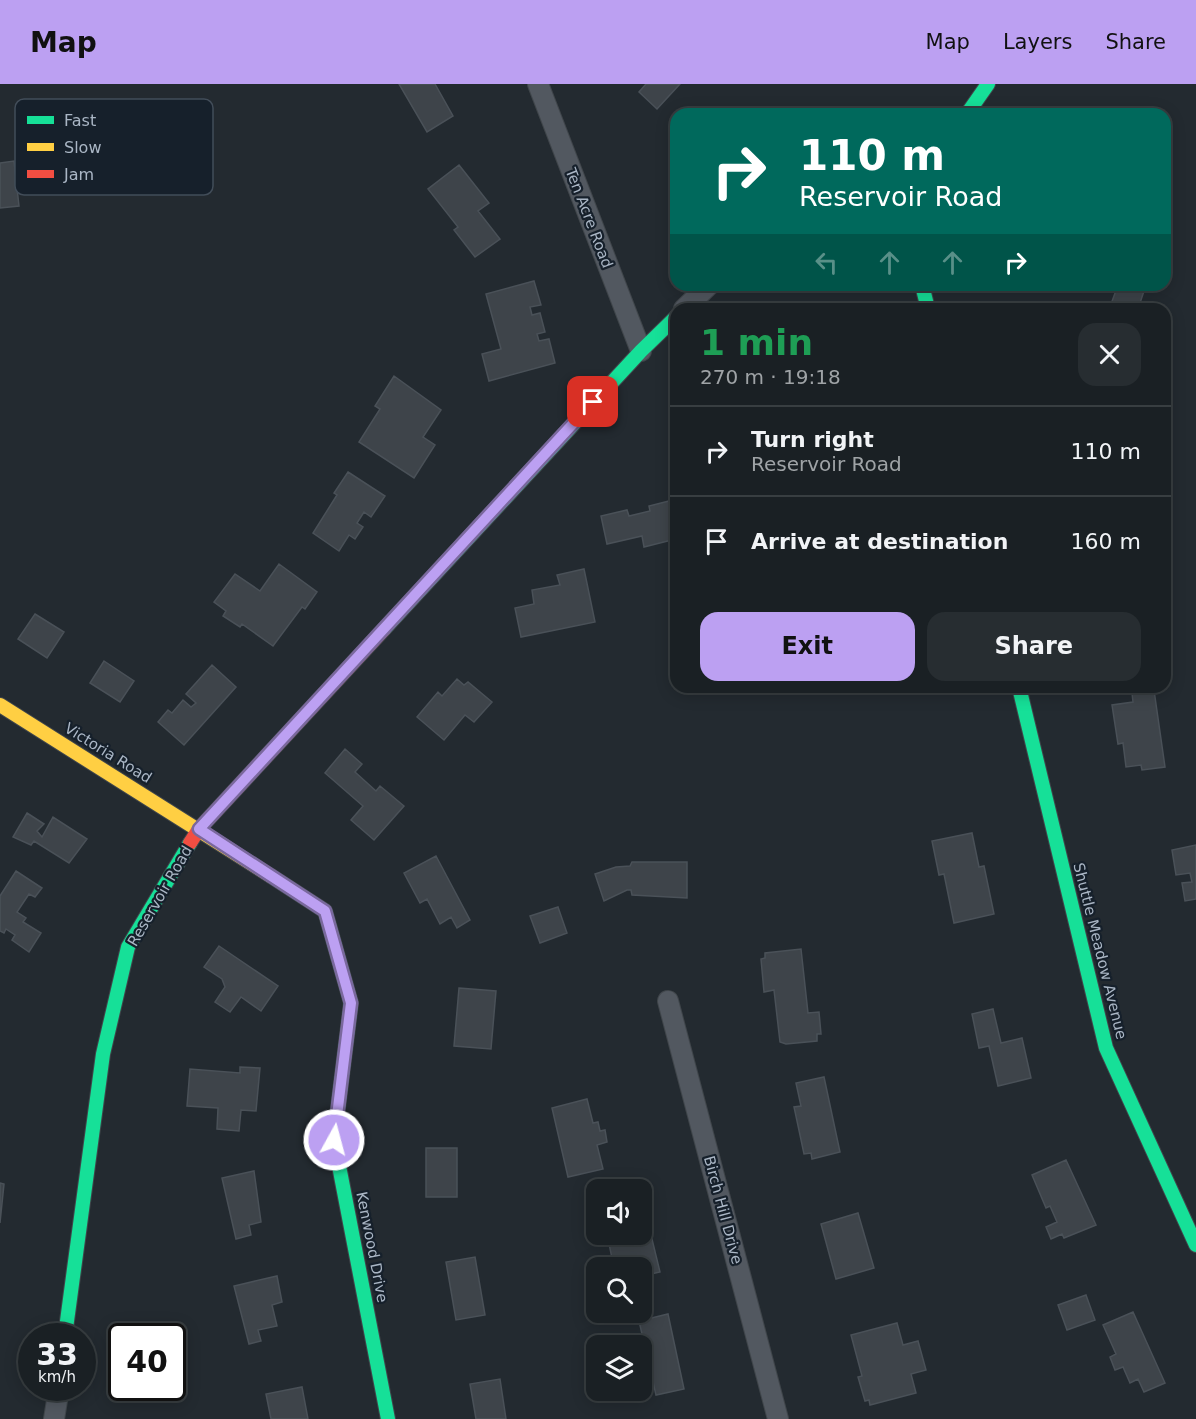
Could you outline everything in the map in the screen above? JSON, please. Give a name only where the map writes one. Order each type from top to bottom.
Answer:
[{"type":"street","name":"Ten Acre Road","points":[[538,84],[641,351]]},
{"type":"street","points":[[971,108],[988,84]]},
{"type":"street","points":[[690,303],[703,291]]},
{"type":"street","name":"Reservoir Road","points":[[67,1323],[103,1054],[128,947],[199,829],[670,322]]},
{"type":"street","name":"Shuttle Meadow Avenue","points":[[1020,693],[1106,1048],[1196,1245]]},
{"type":"street","name":"Victoria Road","points":[[0,705],[199,829]]},
{"type":"street","name":"Kenwood Drive","points":[[199,829],[325,911],[351,1003],[334,1140],[388,1419]]},
{"type":"street","name":"Birch Hill Drive","points":[[668,1001],[778,1419]]},
{"type":"street","points":[[54,1419],[57,1401]]},
{"type":"building","points":[[399,84],[435,84],[453,116],[427,132]]},
{"type":"building","points":[[646,84],[680,84],[657,109],[639,92]]},
{"type":"building","points":[[14,161],[15,195],[18,195],[19,206],[0,208],[0,163]]},
{"type":"building","points":[[459,165],[489,203],[478,211],[500,239],[475,257],[454,230],[458,227],[428,189]]},
{"type":"building","points":[[534,281],[541,305],[530,307],[532,315],[540,313],[545,332],[537,334],[539,341],[549,339],[555,363],[489,381],[482,354],[501,349],[486,294]]},
{"type":"building","points":[[1116,291],[1144,291],[1140,303],[1111,303]]},
{"type":"building","points":[[394,376],[441,410],[423,437],[435,445],[414,478],[359,442],[380,409],[375,406]]},
{"type":"building","points":[[348,472],[385,496],[371,517],[364,512],[357,523],[363,527],[355,539],[349,535],[339,551],[313,533],[337,495],[334,493]]},
{"type":"building","points":[[670,501],[670,540],[644,547],[642,536],[607,544],[601,516],[627,510],[629,516],[650,511],[649,506]]},
{"type":"building","points":[[279,564],[317,592],[305,609],[302,607],[273,646],[242,624],[240,627],[223,616],[226,611],[214,602],[235,574],[260,591]]},
{"type":"building","points":[[584,569],[595,622],[521,637],[515,608],[534,604],[532,590],[560,585],[557,575]]},
{"type":"building","points":[[35,614],[64,632],[47,658],[18,639]]},
{"type":"building","points":[[104,661],[134,681],[120,702],[90,683]]},
{"type":"building","points":[[212,665],[236,687],[184,745],[158,722],[168,710],[172,713],[183,700],[191,707],[196,703],[186,694]]},
{"type":"building","points":[[457,679],[464,685],[468,682],[492,702],[474,722],[465,715],[444,740],[417,717],[438,692],[442,696]]},
{"type":"building","points":[[1132,693],[1154,693],[1165,767],[1142,770],[1141,765],[1126,767],[1123,743],[1118,744],[1112,705],[1133,702]]},
{"type":"building","points":[[345,749],[362,764],[355,772],[376,791],[380,786],[404,806],[374,840],[351,820],[363,806],[325,773]]},
{"type":"building","points":[[27,813],[44,824],[37,831],[42,837],[53,817],[87,839],[69,863],[34,841],[31,845],[13,837]]},
{"type":"building","points":[[972,833],[979,867],[984,866],[994,914],[954,923],[944,874],[939,875],[932,841]]},
{"type":"building","points":[[1196,845],[1196,899],[1185,901],[1182,883],[1192,882],[1190,873],[1176,875],[1172,850]]},
{"type":"building","points":[[436,856],[470,920],[457,928],[451,917],[440,924],[427,899],[420,903],[404,873]]},
{"type":"building","points":[[632,862],[687,862],[687,898],[632,895],[631,890],[627,890],[604,901],[595,874],[616,867],[630,866]]},
{"type":"building","points":[[16,871],[42,888],[35,897],[29,894],[17,912],[26,918],[23,922],[41,933],[29,952],[12,940],[15,935],[6,929],[4,933],[0,931],[0,896]]},
{"type":"building","points":[[558,907],[567,933],[540,943],[530,916]]},
{"type":"building","points":[[219,946],[278,986],[261,1011],[241,997],[230,1012],[215,1002],[225,987],[222,979],[204,967]]},
{"type":"building","points":[[801,949],[808,1013],[819,1012],[821,1034],[817,1034],[817,1041],[786,1044],[780,1042],[774,990],[764,992],[761,959],[765,958],[765,953]]},
{"type":"building","points":[[459,988],[496,991],[491,1049],[454,1046]]},
{"type":"building","points":[[993,1009],[1001,1043],[1022,1038],[1031,1078],[998,1086],[989,1046],[979,1048],[972,1014]]},
{"type":"building","points":[[240,1067],[260,1068],[256,1111],[241,1110],[239,1131],[217,1129],[218,1108],[187,1106],[190,1069],[240,1073]]},
{"type":"building","points":[[824,1077],[840,1152],[812,1159],[811,1153],[804,1154],[794,1107],[801,1106],[796,1083]]},
{"type":"building","points":[[587,1099],[593,1123],[598,1122],[600,1131],[605,1130],[607,1142],[597,1145],[603,1169],[568,1177],[552,1108]]},
{"type":"building","points":[[426,1148],[457,1148],[457,1197],[426,1197]]},
{"type":"building","points":[[1066,1160],[1096,1225],[1064,1238],[1062,1234],[1051,1239],[1046,1227],[1057,1222],[1050,1206],[1046,1208],[1032,1175]]},
{"type":"building","points":[[254,1171],[261,1222],[249,1225],[251,1235],[236,1239],[222,1178]]},
{"type":"building","points":[[0,1183],[4,1184],[0,1223]]},
{"type":"building","points":[[858,1213],[874,1268],[836,1279],[821,1224]]},
{"type":"building","points":[[652,1239],[660,1272],[652,1274],[652,1257],[612,1257],[609,1245],[652,1245]]},
{"type":"building","points":[[475,1257],[485,1315],[456,1320],[446,1262]]},
{"type":"building","points":[[277,1276],[282,1302],[272,1305],[277,1326],[258,1330],[261,1341],[249,1344],[234,1286]]},
{"type":"building","points":[[1086,1295],[1095,1320],[1067,1330],[1058,1305]]},
{"type":"building","points":[[1133,1312],[1165,1383],[1144,1392],[1138,1379],[1130,1383],[1123,1367],[1115,1370],[1110,1357],[1116,1354],[1103,1325]]},
{"type":"building","points":[[668,1314],[684,1389],[656,1395],[652,1378],[652,1335],[642,1335],[639,1323],[652,1323],[652,1318]]},
{"type":"building","points":[[897,1323],[903,1345],[918,1341],[926,1370],[911,1374],[916,1393],[870,1405],[869,1400],[865,1401],[858,1377],[862,1376],[851,1335]]},
{"type":"building","points":[[500,1379],[506,1419],[476,1419],[470,1384]]},
{"type":"building","points":[[302,1387],[308,1419],[271,1419],[266,1394]]},
{"type":"traffic: fast","points":[[971,108],[988,84]]},
{"type":"traffic: fast","points":[[924,291],[926,303]]},
{"type":"traffic: fast","points":[[384,629],[641,351],[670,323]]},
{"type":"traffic: fast","points":[[1020,693],[1106,1048],[1196,1245]]},
{"type":"traffic: fast","points":[[67,1323],[103,1054],[128,947],[190,843]]},
{"type":"traffic: fast","points":[[271,876],[325,911],[351,1003],[334,1140],[388,1419]]},
{"type":"traffic: slow","points":[[0,705],[271,876]]},
{"type":"traffic: jam","points":[[190,843],[199,829],[384,629]]},
{"type":"route","points":[[334,1140],[351,1003],[325,911],[199,829],[593,402]]}]
